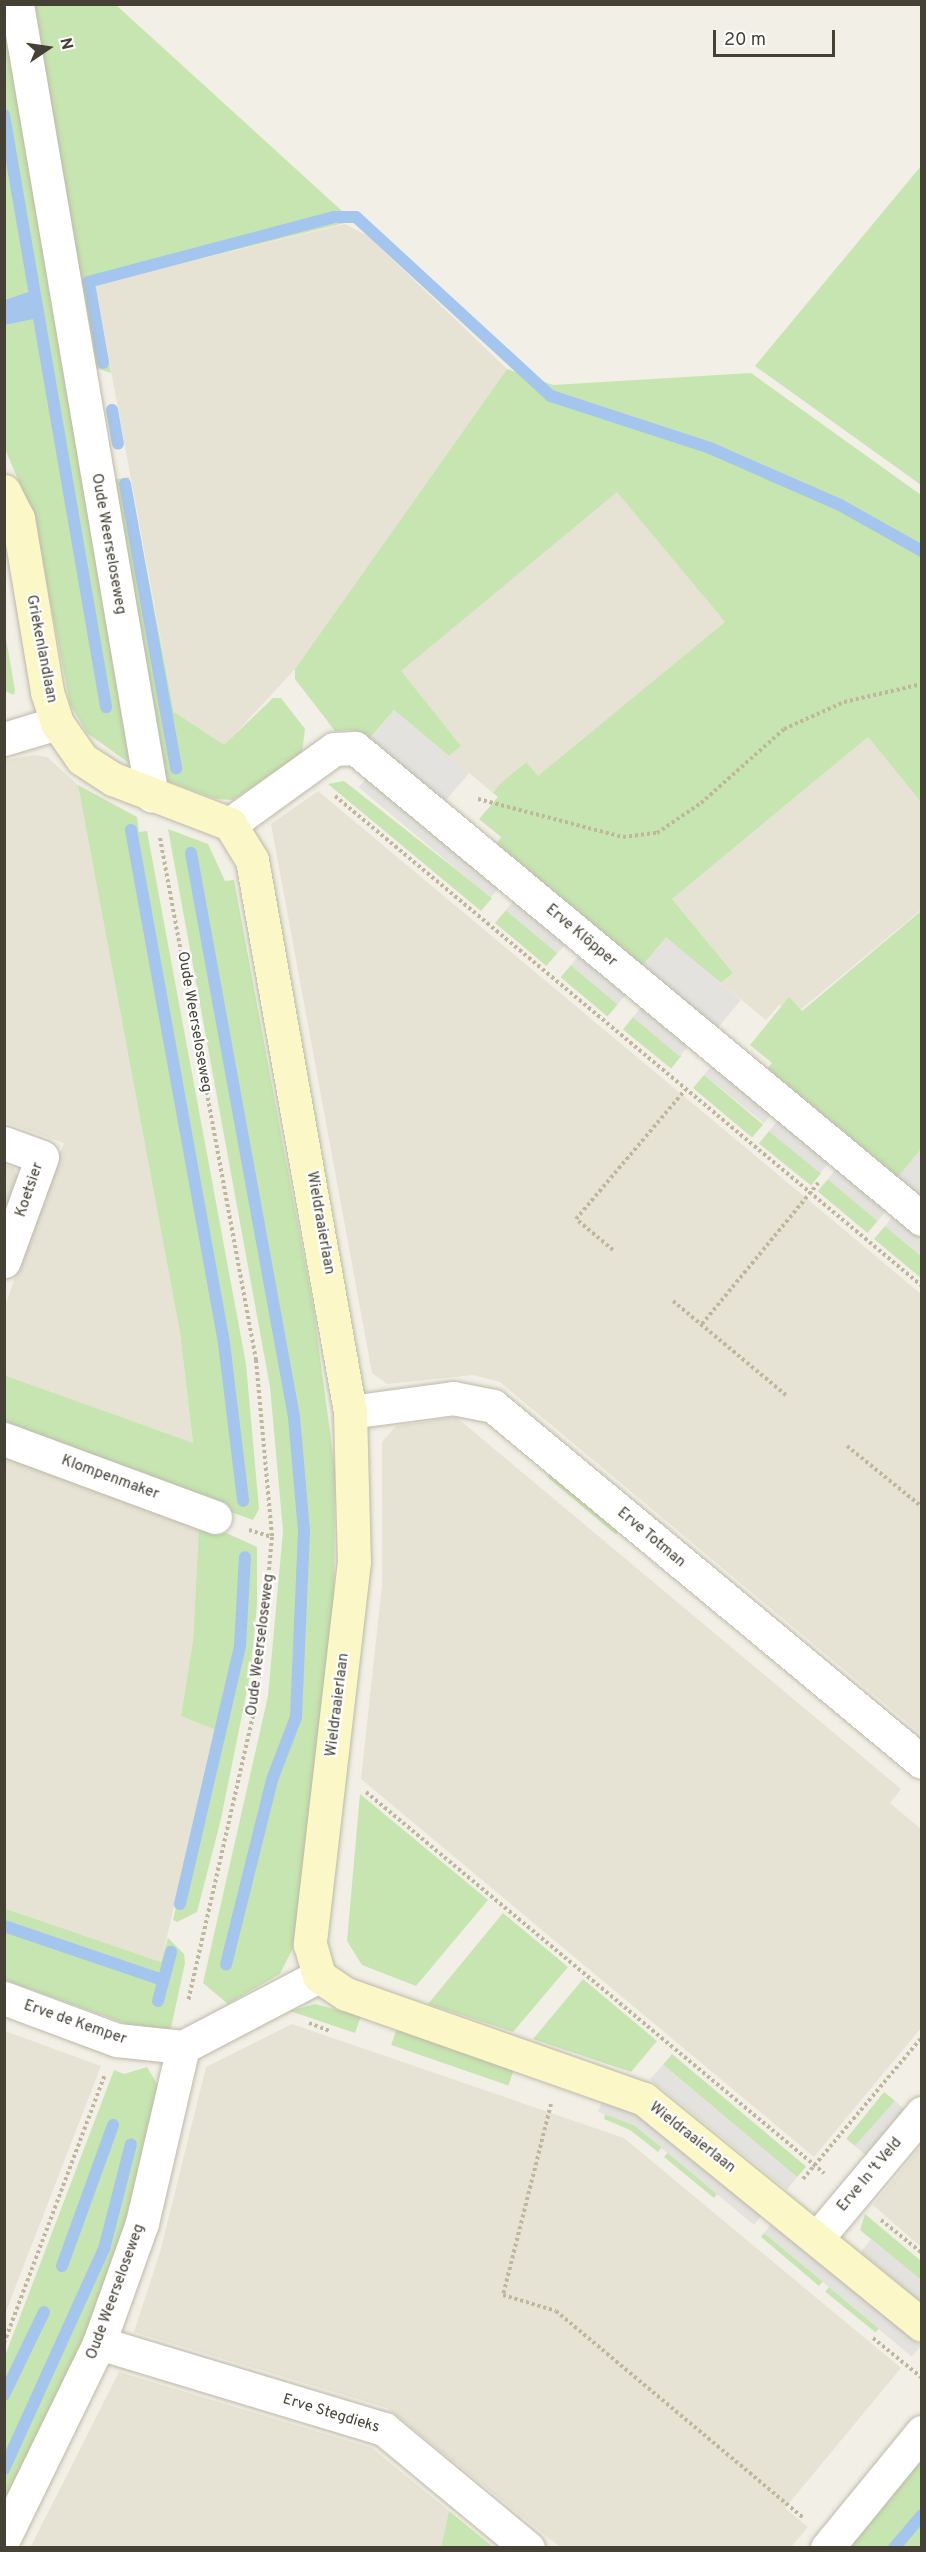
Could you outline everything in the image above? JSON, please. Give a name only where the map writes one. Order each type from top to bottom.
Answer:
[{"type":"street","name":"Oude Weerseloseweg","points":[[17,4],[152,796]]},
{"type":"street","name":"Griekenlandlaan","points":[[4,491],[18,518],[47,692],[57,723],[82,759],[152,796]]},
{"type":"street","points":[[4,739],[57,723]]},
{"type":"street","name":"Erve Klöpper","points":[[230,824],[334,749],[355,748],[921,1219]]},
{"type":"street","points":[[152,796],[230,824]]},
{"type":"street","name":"Wieldraaierlaan","points":[[230,824],[252,860],[350,1412],[354,1561],[310,1944],[319,1976],[346,1994],[644,2099],[818,2237],[921,2325]]},
{"type":"street","name":"Koetsier","points":[[4,1143],[42,1157],[4,1261]]},
{"type":"street","name":"Erve Totman","points":[[350,1412],[453,1398],[493,1406],[921,1762]]},
{"type":"street","name":"Klompenmaker","points":[[4,1439],[214,1517]]},
{"type":"street","points":[[190,2043],[319,1976]]},
{"type":"street","name":"Erve de Kemper","points":[[4,1998],[117,2040],[190,2043]]},
{"type":"street","name":"Oude Weerseloseweg","points":[[4,2538],[99,2343],[142,2223],[190,2043]]},
{"type":"street","name":"Erve In 't Veld","points":[[818,2237],[921,2113]]},
{"type":"street","name":"Erve Stegdieks","points":[[99,2343],[384,2429],[528,2547]]},
{"type":"street","points":[[829,2545],[921,2432]]},
{"type":"path","points":[[472,797],[623,837],[657,833],[702,803],[784,729],[844,702],[921,684]]},
{"type":"path","points":[[304,770],[921,1286]]},
{"type":"path","name":"Oude Weerseloseweg","points":[[152,796],[256,1360],[272,1536],[257,1698],[187,2009],[190,2043]]},
{"type":"path","points":[[613,1250],[576,1219],[685,1090]]},
{"type":"path","points":[[702,1324],[843,1154]]},
{"type":"path","points":[[674,1301],[786,1395]]},
{"type":"path","points":[[847,1446],[921,1507]]},
{"type":"path","points":[[331,1763],[921,2253]]},
{"type":"path","points":[[260,2006],[338,2034]]},
{"type":"path","points":[[779,2206],[921,2037]]},
{"type":"path","points":[[4,2343],[117,2040]]},
{"type":"path","points":[[559,2069],[503,2295],[556,2311],[829,2545]]},
{"type":"path","points":[[539,2104],[561,2111]]},
{"type":"path","points":[[868,2334],[921,2378]]},
{"type":"shaded area","points":[[345,224],[368,236],[507,369],[295,669],[224,746],[174,712],[95,284]]},
{"type":"shaded area","points":[[617,491],[725,622],[538,777],[525,762],[493,793],[449,756],[461,746],[400,671]]},
{"type":"shaded area","points":[[394,710],[469,773],[445,802],[370,739]]},
{"type":"shaded area","points":[[868,737],[921,802],[921,910],[799,1011],[779,1005],[766,1020],[721,983],[733,973],[672,899]]},
{"type":"shaded area","points":[[34,755],[47,757],[78,785],[180,1333],[193,1444],[5,1375],[4,1308],[64,1143],[5,1122],[5,760]]},
{"type":"shaded area","points":[[369,775],[501,886],[490,898],[359,787]]},
{"type":"shaded area","points":[[318,791],[921,1294],[921,1734],[500,1382],[473,1375],[387,1384],[372,1373],[271,824]]},
{"type":"shaded area","points":[[516,898],[567,941],[557,953],[506,910]]},
{"type":"shaded area","points":[[666,937],[741,1000],[716,1030],[641,967]]},
{"type":"shaded area","points":[[581,953],[628,992],[617,1004],[571,965]]},
{"type":"shaded area","points":[[643,1005],[690,1044],[679,1056],[633,1017]]},
{"type":"shaded area","points":[[713,1064],[773,1112],[764,1123],[704,1075]]},
{"type":"shaded area","points":[[779,1119],[830,1161],[820,1173],[769,1131]]},
{"type":"shaded area","points":[[921,1149],[921,1201],[896,1179]]},
{"type":"shaded area","points":[[5,1165],[14,1168],[18,1179],[5,1227]]},
{"type":"shaded area","points":[[838,1167],[888,1209],[878,1221],[828,1179]]},
{"type":"shaded area","points":[[894,1214],[921,1236],[921,1256],[885,1226]]},
{"type":"shaded area","points":[[456,1417],[901,1789],[890,1803],[921,1829],[921,2028],[814,2157],[361,1779],[382,1585],[382,1442],[396,1426]]},
{"type":"shaded area","points":[[4,1456],[199,1526],[193,1641],[181,1716],[216,1730],[161,1962],[5,1908]]},
{"type":"shaded area","points":[[292,2024],[624,2138],[901,2368],[785,2508],[808,2527],[791,2547],[560,2547],[387,2408],[134,2332],[160,2252],[206,2067]]},
{"type":"shaded area","points":[[4,2031],[101,2066],[5,2314]]},
{"type":"shaded area","points":[[663,2065],[797,2177],[787,2190],[650,2079]]},
{"type":"shaded area","points":[[603,2099],[630,2108],[763,2214],[754,2225],[634,2125],[598,2112]]},
{"type":"shaded area","points":[[895,2101],[906,2111],[866,2156],[855,2146]]},
{"type":"shaded area","points":[[921,2146],[921,2247],[873,2205]]},
{"type":"shaded area","points":[[773,2222],[921,2346],[912,2357],[764,2233]]},
{"type":"shaded area","points":[[871,2239],[921,2280],[921,2302],[861,2252]]},
{"type":"shaded area","points":[[119,2372],[372,2448],[449,2511],[441,2547],[30,2548]]},
{"type":"green space","points":[[27,5],[116,5],[353,221],[95,284],[111,373],[93,367]]},
{"type":"green space","points":[[4,36],[7,40],[136,768],[87,733],[70,704],[34,517],[5,449],[5,325],[38,317],[5,300]]},
{"type":"green space","points":[[921,166],[921,485],[755,366]]},
{"type":"green space","points":[[507,369],[553,385],[751,373],[921,495],[921,802],[868,737],[672,899],[733,973],[721,983],[666,938],[641,967],[496,845],[501,837],[479,819],[498,797],[493,793],[500,784],[526,762],[538,776],[725,622],[617,492],[401,671],[461,746],[449,756],[394,710],[369,739],[353,730],[335,731],[295,679],[295,669]]},
{"type":"green space","points":[[129,477],[174,712],[224,745],[273,698],[281,698],[305,729],[302,753],[233,800],[216,799],[159,778],[113,480]]},
{"type":"green space","points":[[5,633],[15,690],[14,695],[5,691]]},
{"type":"green space","points":[[344,781],[492,898],[481,911],[328,784]]},
{"type":"green space","points":[[78,785],[137,817],[139,832],[147,831],[246,1364],[259,1509],[253,1520],[5,1431],[4,1375],[193,1443],[180,1333]]},
{"type":"green space","points":[[168,829],[208,844],[225,881],[234,880],[314,1312],[335,1470],[334,1613],[296,1942],[280,1974],[228,2004],[203,1983],[268,1696],[283,1531],[270,1387]]},
{"type":"green space","points":[[506,910],[557,953],[546,966],[495,923]]},
{"type":"green space","points":[[921,911],[921,1150],[896,1179],[766,1071],[772,1063],[750,1045],[789,997],[802,1011]]},
{"type":"green space","points":[[571,965],[618,1004],[607,1016],[561,977]]},
{"type":"green space","points":[[633,1017],[681,1056],[671,1068],[623,1029]]},
{"type":"green space","points":[[704,1075],[763,1124],[752,1138],[693,1088]]},
{"type":"green space","points":[[769,1131],[821,1173],[811,1186],[759,1143]]},
{"type":"green space","points":[[828,1179],[878,1221],[868,1233],[818,1191]]},
{"type":"green space","points":[[885,1226],[921,1256],[921,1278],[874,1239]]},
{"type":"green space","points":[[550,1474],[618,1531],[616,1534],[547,1477]]},
{"type":"green space","points":[[209,1525],[257,1547],[257,1606],[250,1675],[221,1819],[197,1912],[177,1922],[173,1920],[216,1730],[181,1716],[193,1641],[199,1526]]},
{"type":"green space","points":[[360,1794],[488,1900],[416,1986],[362,1965],[347,1941]]},
{"type":"green space","points":[[4,1908],[161,1962],[168,1938],[184,1954],[185,1963],[171,2028],[157,2035],[5,1980]]},
{"type":"green space","points":[[503,1913],[568,1967],[513,2032],[428,2004]]},
{"type":"green space","points":[[583,1979],[657,2041],[631,2072],[533,2039]]},
{"type":"green space","points":[[315,2004],[361,2016],[355,2033],[290,2011]]},
{"type":"green space","points":[[397,2028],[514,2068],[508,2085],[391,2045]]},
{"type":"green space","points":[[672,2054],[806,2166],[797,2177],[663,2065]]},
{"type":"green space","points":[[147,2067],[159,2087],[116,2257],[86,2343],[5,2507],[5,2356],[114,2070],[124,2074]]},
{"type":"green space","points":[[884,2092],[895,2101],[857,2147],[846,2139]]},
{"type":"green space","points":[[605,2114],[634,2125],[662,2147],[658,2152],[630,2130],[604,2119]]},
{"type":"green space","points":[[668,2152],[717,2194],[714,2198],[664,2157]]},
{"type":"green space","points":[[865,2214],[921,2261],[921,2280],[860,2230]]},
{"type":"green space","points":[[764,2233],[823,2281],[819,2286],[761,2237]]},
{"type":"green space","points":[[829,2287],[880,2328],[876,2333],[825,2292]]},
{"type":"green space","points":[[921,2459],[921,2547],[848,2547]]},
{"type":"green space","points":[[449,2511],[493,2547],[441,2547]]},
{"type":"water","points":[[34,290],[38,318],[5,325],[5,300]]},
{"type":"waterway","points":[[4,115],[106,707]]},
{"type":"waterway","points":[[88,282],[334,217],[356,217],[551,396],[710,448],[840,505],[922,551]]},
{"type":"waterway","points":[[90,289],[103,363]]},
{"type":"waterway","points":[[112,410],[118,443]]},
{"type":"waterway","points":[[125,484],[176,768]]},
{"type":"waterway","points":[[131,830],[224,1343],[243,1501]]},
{"type":"waterway","points":[[191,853],[294,1417],[304,1532],[296,1717],[272,1780],[226,1964]]},
{"type":"waterway","points":[[180,1904],[240,1646],[245,1557]]},
{"type":"waterway","points":[[4,1926],[163,1980]]},
{"type":"waterway","points":[[158,2001],[171,1952]]},
{"type":"waterway","points":[[62,2266],[113,2125]]},
{"type":"waterway","points":[[4,2469],[104,2249],[131,2144]]},
{"type":"waterway","points":[[4,2395],[44,2312]]},
{"type":"waterway","points":[[894,2548],[922,2515]]}]
